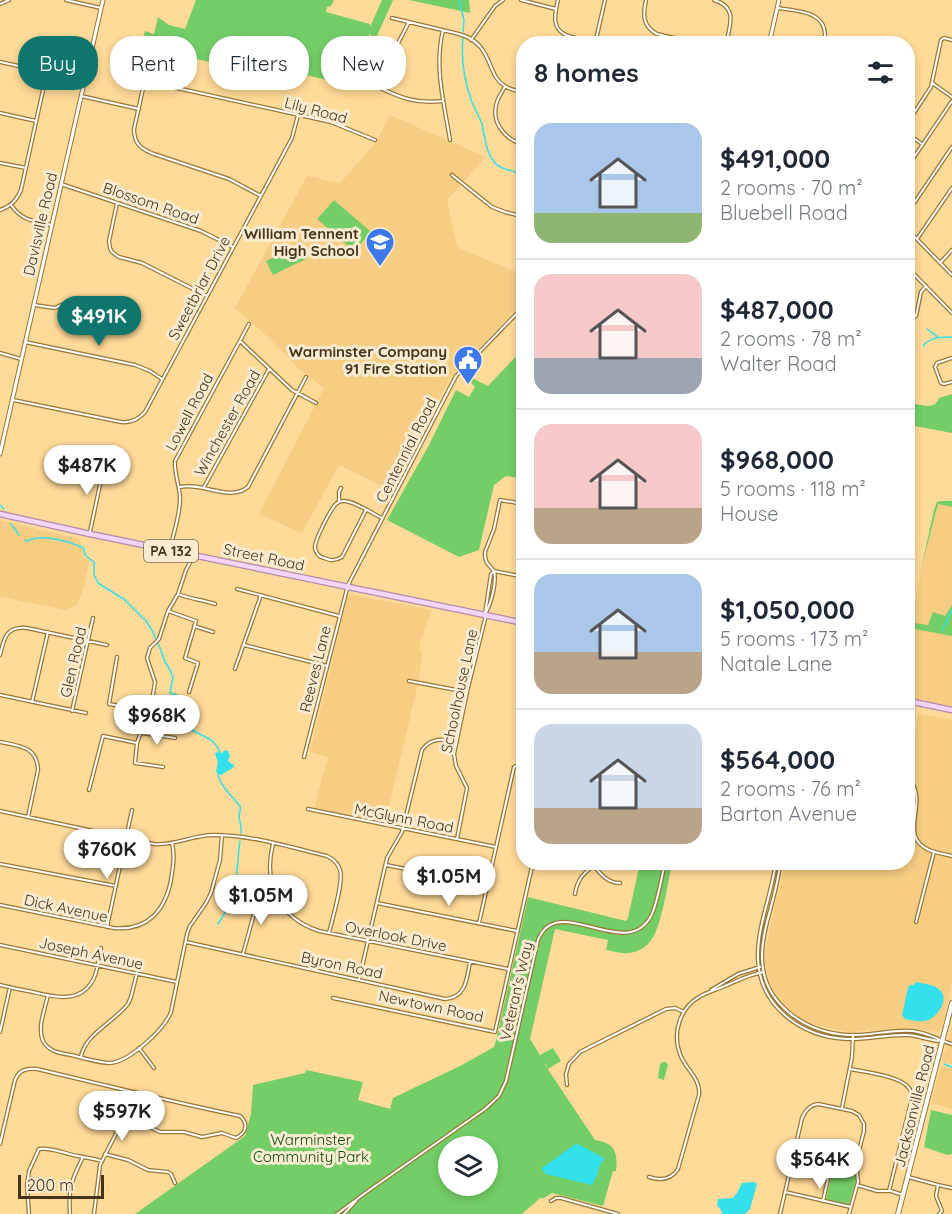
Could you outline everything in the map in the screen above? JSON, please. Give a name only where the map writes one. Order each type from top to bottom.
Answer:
[{"type":"main road","name":"Street Road","points":[[0,514],[516,621]]},
{"type":"main road","points":[[915,702],[952,710]]},
{"type":"main road","name":"Jacksonville Road","points":[[898,1214],[952,1003]]},
{"type":"street","points":[[0,4],[9,0]]},
{"type":"street","points":[[66,0],[101,8]]},
{"type":"street","name":"Davisville Road","points":[[95,36],[103,0]]},
{"type":"street","points":[[493,0],[496,4]]},
{"type":"street","points":[[471,40],[496,4],[502,0]]},
{"type":"street","points":[[521,0],[556,9]]},
{"type":"street","points":[[558,0],[556,24],[562,33],[570,36]]},
{"type":"street","points":[[595,36],[605,0]]},
{"type":"street","points":[[646,0],[644,16],[646,24],[652,31],[666,36]]},
{"type":"street","points":[[714,0],[724,5],[730,12],[731,22],[728,36]]},
{"type":"street","points":[[771,36],[779,0]]},
{"type":"street","points":[[777,8],[817,17],[826,29],[825,36]]},
{"type":"street","points":[[392,18],[462,34],[484,53],[494,75],[505,86],[516,89]]},
{"type":"street","points":[[402,36],[409,22]]},
{"type":"street","points":[[442,30],[438,64],[450,140]]},
{"type":"street","points":[[915,111],[932,83],[942,39],[952,40]]},
{"type":"street","points":[[0,62],[18,66]]},
{"type":"street","points":[[915,154],[952,99],[932,83]]},
{"type":"street","points":[[505,86],[496,103],[495,111],[506,136],[516,142]]},
{"type":"street","points":[[0,210],[11,205],[21,190],[43,90]]},
{"type":"street","name":"Davisville Road","points":[[0,454],[82,90]]},
{"type":"street","points":[[143,90],[134,132],[135,139],[141,148],[229,179],[261,196]]},
{"type":"street","name":"Lily Road","points":[[186,90],[335,123],[375,140]]},
{"type":"street","points":[[386,90],[415,102],[443,101]]},
{"type":"street","points":[[81,96],[139,109]]},
{"type":"street","points":[[0,112],[36,121]]},
{"type":"street","name":"Sweetbriar Drive","points":[[13,400],[121,422],[129,422],[143,414],[293,135],[298,115]]},
{"type":"street","points":[[915,139],[922,144]]},
{"type":"street","points":[[915,202],[952,147]]},
{"type":"street","points":[[0,163],[26,168]]},
{"type":"street","points":[[452,175],[492,207],[516,215]]},
{"type":"street","name":"Blossom Road","points":[[61,184],[201,231],[233,247]]},
{"type":"street","points":[[952,188],[917,239],[952,274]]},
{"type":"street","points":[[117,203],[109,241],[112,252],[119,257],[142,263],[207,296]]},
{"type":"street","points":[[11,205],[22,217],[52,225]]},
{"type":"street","points":[[940,263],[952,250]]},
{"type":"street","points":[[915,275],[952,313]]},
{"type":"street","points":[[915,317],[921,292],[926,286]]},
{"type":"street","points":[[34,304],[55,308],[79,298],[106,303]]},
{"type":"street","name":"Centennial Road","points":[[347,587],[458,374],[516,314]]},
{"type":"street","name":"Lowell Road","points":[[170,550],[180,504],[175,461],[249,324]]},
{"type":"street","points":[[240,341],[292,390],[316,403]]},
{"type":"street","points":[[25,342],[130,364],[162,378]]},
{"type":"street","points":[[0,353],[21,359]]},
{"type":"street","points":[[952,358],[936,364],[935,367],[940,381],[944,384],[952,382]]},
{"type":"street","name":"Winchester Road","points":[[204,488],[269,369]]},
{"type":"street","points":[[179,488],[193,486],[232,493],[240,493],[248,488],[306,377]]},
{"type":"street","points":[[90,534],[105,461]]},
{"type":"street","points":[[339,502],[341,488]]},
{"type":"street","points":[[516,503],[500,500],[494,529],[485,552],[487,562],[494,571],[516,575]]},
{"type":"street","points":[[366,510],[342,557],[332,561],[322,558],[316,551],[315,543],[339,502],[348,501],[366,510],[382,518]]},
{"type":"street","points":[[164,767],[135,763],[137,743],[152,701],[155,682],[147,658],[150,648],[159,639],[168,611],[178,594],[194,555]]},
{"type":"street","name":"Schoolhouse Lane","points":[[457,839],[467,791],[454,754],[486,615],[491,574],[494,571]]},
{"type":"street","name":"Reeves Lane","points":[[304,757],[347,587]]},
{"type":"street","points":[[237,589],[339,616]]},
{"type":"street","points":[[178,594],[193,600],[200,599],[215,604]]},
{"type":"street","points":[[235,669],[261,595]]},
{"type":"street","points":[[168,611],[196,621],[185,658],[198,663],[189,692]]},
{"type":"street","name":"Glen Road","points":[[72,711],[93,618]]},
{"type":"street","points":[[194,626],[213,632]]},
{"type":"street","points":[[0,655],[4,638],[12,630],[20,628],[107,645]]},
{"type":"street","points":[[32,702],[48,632]]},
{"type":"street","points":[[244,645],[327,666]]},
{"type":"street","points":[[117,657],[109,704],[148,711]]},
{"type":"street","points":[[410,681],[467,692]]},
{"type":"street","points":[[0,694],[86,713]]},
{"type":"street","points":[[142,733],[175,738]]},
{"type":"street","points":[[89,790],[103,736],[137,743]]},
{"type":"street","points":[[359,980],[386,865],[389,855],[401,836],[422,750],[435,740],[445,739],[457,742]]},
{"type":"street","points":[[0,742],[26,748],[38,762],[28,817]]},
{"type":"street","points":[[479,923],[516,766]]},
{"type":"street","points":[[915,791],[917,797],[915,810]]},
{"type":"street","name":"McGlynn Road","points":[[308,809],[496,848]]},
{"type":"street","points":[[107,927],[132,810]]},
{"type":"street","points":[[0,811],[161,845],[199,837],[246,837],[327,856],[339,867],[341,878],[329,933]]},
{"type":"street","points":[[915,834],[921,844],[934,852],[952,856]]},
{"type":"street","points":[[48,995],[41,1029],[44,1041],[54,1051],[81,1058],[113,1062],[127,1058],[162,1028],[171,1012],[190,926],[211,893],[220,860],[222,836]]},
{"type":"street","name":"Dick Avenue","points":[[0,905],[107,927],[124,929],[137,926],[148,921],[161,908],[167,896],[174,861],[172,843]]},
{"type":"street","name":"Overlook Drive","points":[[273,843],[269,867],[275,893],[285,910],[312,929],[508,969]]},
{"type":"street","points":[[916,922],[934,852]]},
{"type":"street","points":[[0,864],[116,886]]},
{"type":"street","points":[[386,865],[488,885]]},
{"type":"street","name":"Newtown Road","points":[[333,998],[495,1032],[530,870]]},
{"type":"street","points":[[575,894],[576,885],[587,870]]},
{"type":"street","points":[[598,870],[607,880],[620,883]]},
{"type":"street","name":"Veteran's Way","points":[[357,1200],[481,1112],[499,1096],[505,1086],[538,940],[543,930],[552,924],[564,921],[621,933],[636,930],[651,917],[663,870]]},
{"type":"street","points":[[774,870],[758,945],[759,972],[764,988],[781,1013],[793,1023],[816,1033],[838,1038],[908,1035],[943,1041]]},
{"type":"street","points":[[778,870],[762,952],[767,982],[782,1007],[807,1025],[838,1034],[854,1035],[903,1030],[937,1037],[952,1044]]},
{"type":"street","points":[[243,954],[255,910],[262,901],[275,893]]},
{"type":"street","points":[[377,903],[517,931]]},
{"type":"street","name":"Byron Road","points":[[185,942],[445,999],[457,996],[464,989],[470,962]]},
{"type":"street","name":"Joseph Avenue","points":[[0,945],[177,982]]},
{"type":"street","points":[[0,985],[67,998],[80,994],[92,982],[101,948]]},
{"type":"street","points":[[649,1177],[667,1179],[676,1172],[699,1095],[698,1083],[683,1060],[677,1043],[678,1025],[684,1012],[693,1001],[731,978],[763,966]]},
{"type":"street","points":[[706,993],[764,972]]},
{"type":"street","points":[[81,1058],[82,1049],[86,1044],[128,1004],[137,973]]},
{"type":"street","points":[[0,1032],[10,987]]},
{"type":"street","points":[[567,1085],[566,1074],[569,1064],[580,1052],[666,1009],[675,1008],[684,1012]]},
{"type":"street","points":[[842,1108],[854,1035]]},
{"type":"street","points":[[139,1048],[154,1068]]},
{"type":"street","points":[[0,1144],[15,1080],[22,1070],[28,1069],[37,1069],[127,1092],[240,1116],[244,1121],[245,1129],[243,1134],[237,1138],[220,1133],[202,1137],[184,1132],[160,1132],[125,1117]]},
{"type":"street","points":[[850,1069],[900,1081],[908,1086],[912,1094],[912,1102],[889,1191]]},
{"type":"street","points":[[94,1214],[101,1161],[125,1117],[123,1106],[132,1092]]},
{"type":"street","points":[[780,1214],[802,1118],[806,1110],[818,1104],[857,1113],[863,1121],[864,1128],[856,1162],[858,1182],[849,1214]]},
{"type":"street","points":[[796,1144],[857,1157]]},
{"type":"street","points":[[29,1214],[27,1185],[29,1170],[41,1148],[101,1161]]},
{"type":"street","points":[[823,1201],[834,1152]]},
{"type":"street","points":[[105,1154],[128,1160],[148,1170],[168,1172],[175,1183]]},
{"type":"street","points":[[70,1214],[69,1197],[72,1179],[83,1157]]},
{"type":"street","points":[[908,1177],[952,1188]]},
{"type":"street","points":[[857,1185],[903,1195]]},
{"type":"street","points":[[938,1185],[936,1196],[942,1211],[939,1214]]},
{"type":"street","points":[[785,1192],[851,1207]]},
{"type":"street","points":[[551,1201],[561,1198],[618,1214]]},
{"type":"street","points":[[337,1214],[357,1200]]},
{"type":"street","points":[[344,1214],[357,1200]]},
{"type":"shaded area","name":"William Tennent High School","points":[[390,115],[486,157],[447,200],[457,247],[516,272],[516,309],[451,377],[423,427],[392,491],[339,465],[302,533],[259,514],[324,388],[299,369],[235,308],[307,176],[340,183],[376,142]]},
{"type":"shaded area","points":[[938,504],[952,507],[952,707],[915,700],[915,601]]},
{"type":"shaded area","points":[[0,520],[80,539],[84,557],[89,564],[77,605],[65,610],[0,597]]},
{"type":"shaded area","points":[[348,594],[432,610],[419,645],[422,657],[419,679],[385,823],[314,808],[328,757],[310,752]]},
{"type":"shaded area","points":[[918,714],[952,720],[952,980],[943,1024],[940,1030],[935,1032],[912,1028],[847,1032],[810,1024],[797,1017],[779,999],[769,981],[765,962],[770,926],[783,870],[915,870],[915,734]]},
{"type":"shaded area","points":[[952,1025],[952,1064],[942,1062]]},
{"type":"shaded area","points":[[941,1066],[952,1069],[952,1109],[931,1103]]},
{"type":"green space","points":[[196,0],[334,0],[331,6],[327,7],[326,12],[370,24],[370,27],[382,0],[393,0],[377,36],[369,34],[369,36],[321,36],[321,79],[309,76],[309,36],[209,36],[209,62],[197,59],[197,36],[144,36],[145,31],[154,34],[158,17],[169,25],[185,29]]},
{"type":"green space","points":[[409,0],[469,0],[470,13]]},
{"type":"green space","points":[[334,200],[371,232],[354,251],[317,219]]},
{"type":"green space","points":[[301,244],[308,258],[273,275],[266,261]]},
{"type":"green space","points":[[516,356],[516,478],[506,476],[494,485],[479,550],[459,557],[387,520],[429,445],[456,390],[469,397],[475,387],[466,380],[468,376],[488,386]]},
{"type":"green space","points":[[952,394],[952,433],[915,426],[915,404],[931,406],[939,398]]},
{"type":"green space","points":[[952,501],[952,507],[938,504],[921,569],[934,510],[937,502]]},
{"type":"green space","points":[[952,605],[952,636],[915,629],[915,623],[928,625],[933,612],[945,616]]},
{"type":"green space","name":"Warminster Community Park","points":[[638,870],[671,870],[656,932],[642,949],[626,953],[606,950],[608,940],[555,929],[530,1039],[540,1055],[553,1048],[561,1061],[548,1069],[545,1063],[545,1065],[595,1140],[607,1143],[616,1154],[616,1171],[613,1171],[603,1206],[552,1193],[540,1198],[522,1214],[135,1214],[245,1136],[251,1114],[253,1085],[305,1073],[306,1070],[363,1082],[358,1100],[390,1109],[393,1098],[494,1047],[528,897],[626,921]]},
{"type":"green space","points":[[663,1062],[668,1065],[664,1080],[658,1078],[660,1064]]},
{"type":"green space","points":[[931,1110],[952,1115],[952,1154],[947,1155],[924,1147]]},
{"type":"green space","points":[[836,1156],[855,1159],[856,1181],[849,1205],[826,1199]]},
{"type":"water","points":[[228,751],[230,756],[228,760],[234,767],[221,775],[216,772],[218,762],[215,754]]},
{"type":"water","points":[[916,982],[930,985],[942,993],[942,1006],[928,1020],[905,1019],[902,1015],[908,988]]},
{"type":"water","points":[[578,1144],[604,1158],[592,1185],[546,1174],[543,1171],[542,1168]]},
{"type":"water","points":[[742,1183],[757,1184],[750,1209],[745,1214],[722,1214],[717,1205],[718,1199],[733,1198]]},
{"type":"waterway","points":[[459,0],[464,20],[463,32]]},
{"type":"waterway","points":[[463,37],[465,78],[482,124],[488,150],[498,166],[516,173]]},
{"type":"waterway","points":[[927,329],[938,337]]},
{"type":"waterway","points":[[923,346],[932,339],[952,337]]},
{"type":"waterway","points":[[0,505],[4,509]]},
{"type":"waterway","points":[[11,524],[19,535]]},
{"type":"waterway","points":[[25,540],[47,538],[83,548],[86,556],[94,562],[94,575],[98,583],[125,600],[152,630],[173,677],[170,693],[177,695],[181,712],[190,729],[212,741],[220,754]]},
{"type":"waterway","points":[[942,631],[952,609]]},
{"type":"waterway","points":[[218,773],[223,786],[240,806],[241,833]]},
{"type":"waterway","points":[[218,924],[233,891],[240,841]]},
{"type":"waterway","points":[[944,1064],[952,1067]]},
{"type":"place","name":"William Tennent High School","points":[[380,268]]},
{"type":"place","name":"Warminster Company 91 Fire Station","points":[[468,386]]}]
